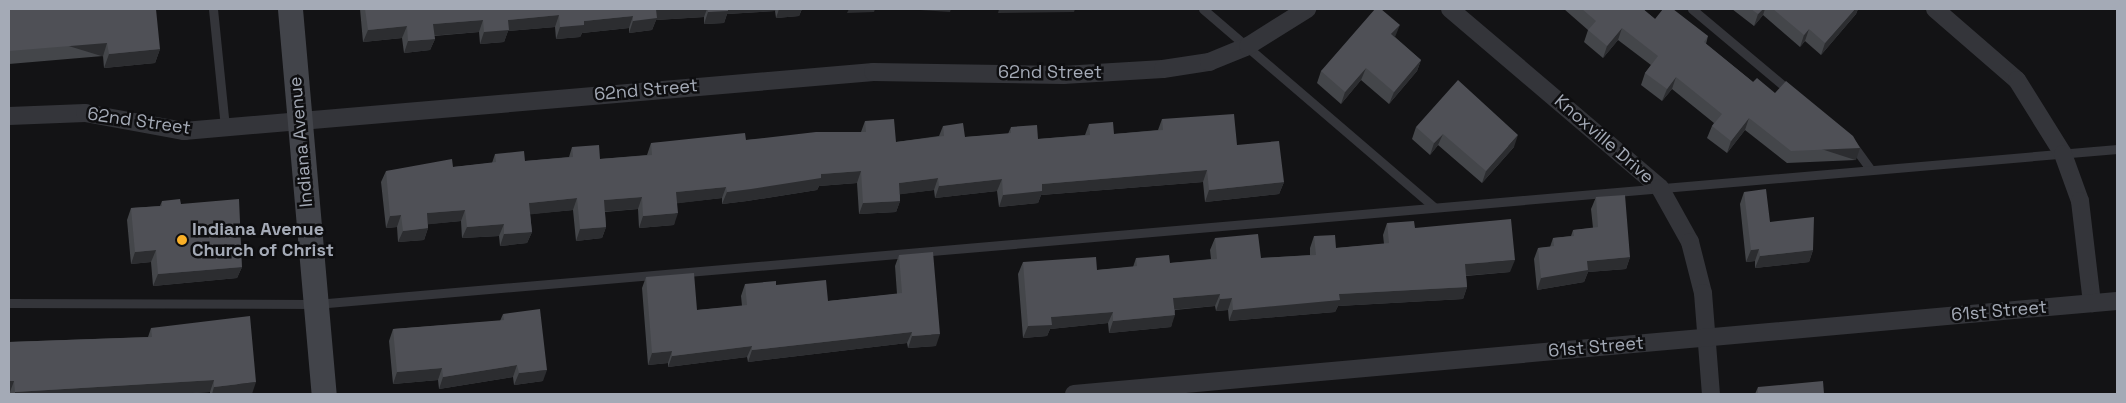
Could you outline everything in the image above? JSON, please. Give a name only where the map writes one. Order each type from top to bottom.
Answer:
[{"type":"main road","name":"Indiana Avenue","points":[[290,9],[324,394]]},
{"type":"street","name":"62nd Street","points":[[9,116],[85,113],[184,131],[873,72],[1063,75],[1163,69],[1209,62],[1248,46],[1279,31],[1307,9]]},
{"type":"street","name":"Knoxville Drive","points":[[1450,9],[1660,188],[1690,242],[1703,293],[1711,394]]},
{"type":"street","points":[[1934,9],[2017,80],[2063,154],[2080,201],[2092,303]]},
{"type":"street","name":"61st Street","points":[[1074,394],[1706,336],[2117,301]]},
{"type":"lane","points":[[213,9],[225,128]]},
{"type":"lane","points":[[1203,9],[1434,207]]},
{"type":"lane","points":[[1692,9],[1801,101]]},
{"type":"lane","points":[[1845,138],[1871,170]]},
{"type":"lane","points":[[9,303],[316,304],[2117,149]]},
{"type":"building","points":[[9,9],[156,9],[160,49],[109,54],[107,43],[9,51]]},
{"type":"building","points":[[365,9],[656,9],[657,18],[633,21],[633,16],[584,21],[584,25],[560,27],[559,15],[508,20],[509,30],[484,32],[483,20],[433,24],[435,39],[408,41],[407,26],[368,30]]},
{"type":"building","points":[[708,9],[728,9],[728,11],[708,12]]},
{"type":"building","points":[[1375,9],[1381,9],[1400,25],[1391,34],[1421,60],[1394,92],[1366,68],[1345,92],[1321,71]]},
{"type":"building","points":[[1582,9],[1643,9],[1655,19],[1663,9],[1673,9],[1708,36],[1704,42],[1753,82],[1757,78],[1775,93],[1786,81],[1853,136],[1860,148],[1791,151],[1749,118],[1731,141],[1712,126],[1722,114],[1676,77],[1667,89],[1645,73],[1658,56],[1622,28],[1607,46],[1588,30],[1596,21]]},
{"type":"building","points":[[1751,9],[1763,9],[1758,14]]},
{"type":"building","points":[[1773,9],[1855,9],[1825,43],[1809,29],[1804,35]]},
{"type":"building","points":[[1458,80],[1518,135],[1486,171],[1443,134],[1434,143],[1416,127]]},
{"type":"building","points":[[1234,114],[1237,145],[1279,141],[1284,182],[1209,190],[1207,170],[1042,184],[1042,191],[1003,195],[1002,179],[939,186],[938,178],[899,183],[900,201],[863,203],[861,171],[821,174],[821,178],[727,192],[726,187],[676,192],[678,213],[643,216],[642,197],[604,200],[606,227],[580,229],[577,198],[529,203],[532,232],[504,234],[504,224],[467,227],[465,210],[427,213],[428,228],[403,231],[401,215],[390,216],[386,171],[452,159],[453,167],[496,162],[495,154],[524,151],[525,161],[573,157],[572,147],[599,145],[600,159],[652,155],[651,143],[745,133],[746,140],[816,132],[866,132],[865,121],[894,119],[896,142],[944,136],[943,126],[963,123],[965,137],[1011,133],[1011,127],[1037,125],[1038,139],[1090,135],[1089,124],[1113,122],[1114,134],[1163,130],[1162,119]]},
{"type":"building","points":[[1766,189],[1770,222],[1814,217],[1813,250],[1760,256],[1759,249],[1751,250],[1744,192]]},
{"type":"building","points":[[1625,195],[1630,257],[1587,261],[1588,270],[1541,278],[1538,248],[1554,246],[1553,238],[1574,236],[1573,230],[1598,227],[1596,197]]},
{"type":"building","points":[[180,199],[181,204],[239,199],[242,267],[158,274],[156,250],[135,252],[131,208],[162,206],[162,201]]},
{"type":"building","points":[[1511,219],[1515,260],[1465,264],[1467,287],[1339,294],[1340,300],[1233,310],[1232,298],[1220,299],[1220,294],[1173,298],[1175,315],[1113,321],[1113,312],[1051,317],[1052,325],[1028,326],[1023,262],[1096,257],[1097,270],[1137,266],[1136,258],[1169,255],[1170,263],[1217,259],[1215,238],[1258,234],[1261,258],[1316,255],[1314,236],[1335,235],[1336,248],[1389,243],[1387,223],[1414,221],[1415,228]]},
{"type":"building","points":[[933,252],[940,334],[912,336],[912,332],[752,350],[752,346],[672,356],[672,351],[652,353],[646,277],[694,273],[697,310],[747,305],[745,284],[776,281],[776,285],[826,280],[828,301],[902,293],[899,255]]},
{"type":"building","points":[[540,309],[547,370],[519,373],[517,365],[443,377],[442,368],[397,372],[393,329],[504,320],[503,314]]},
{"type":"building","points":[[250,316],[256,382],[214,387],[214,380],[15,392],[14,381],[9,381],[9,342],[152,337],[151,328]]},
{"type":"building","points":[[1823,381],[1824,394],[1758,394],[1758,387]]},
{"type":"place","name":"Indiana Avenue Church of Christ","points":[[182,240]]}]
